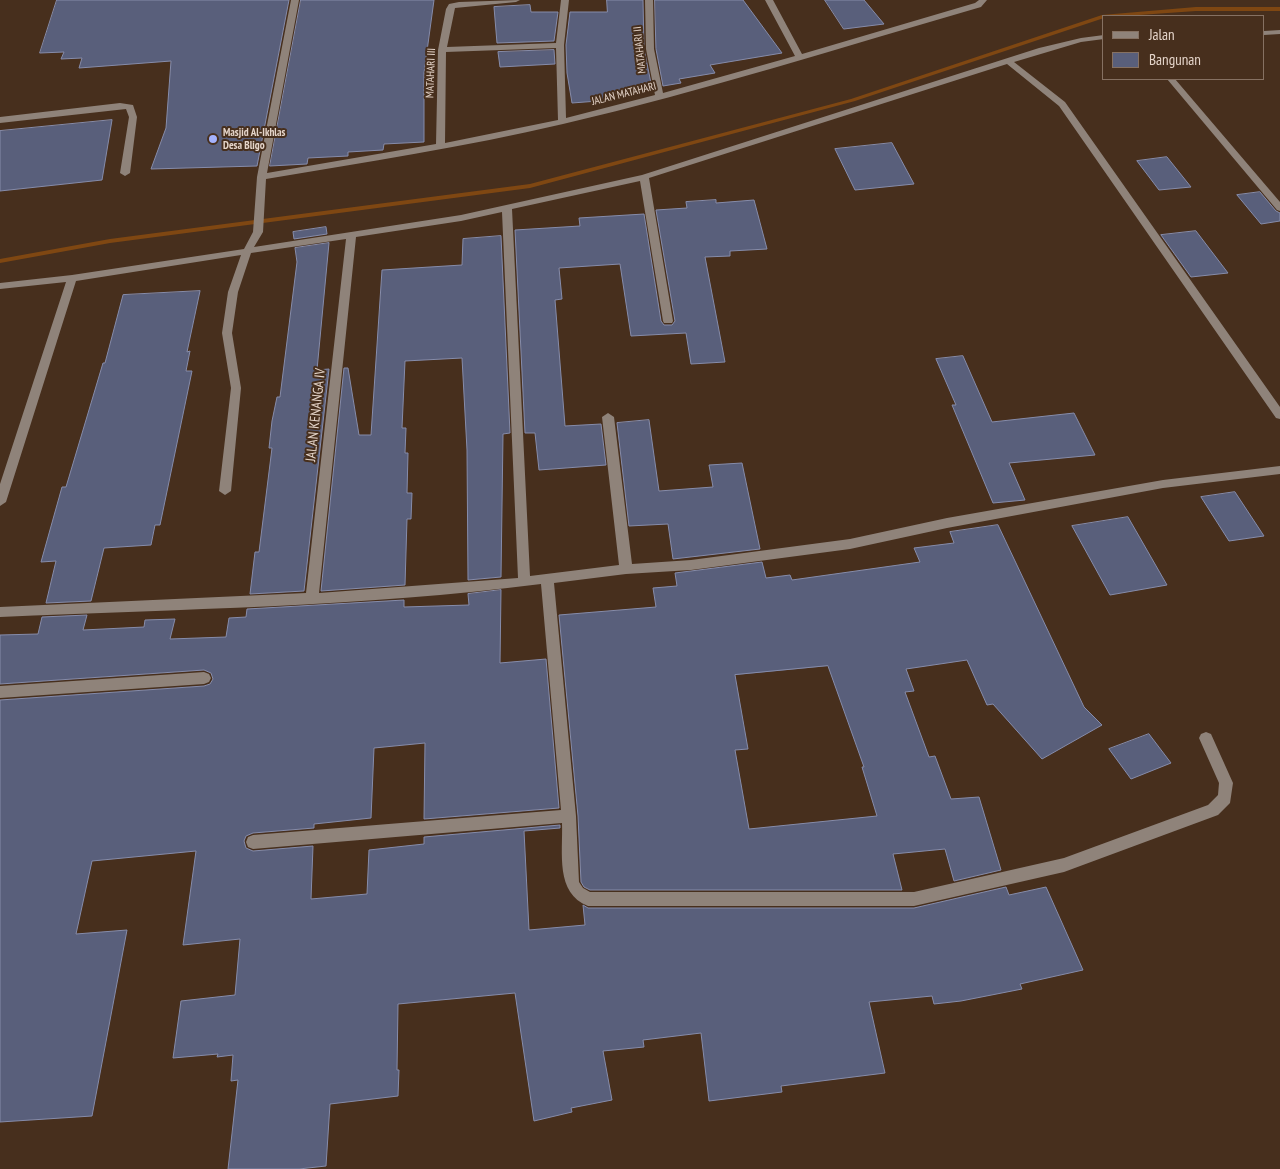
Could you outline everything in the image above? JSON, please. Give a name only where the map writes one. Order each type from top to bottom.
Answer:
[{"type":"street","points":[[225,491],[236,388],[227,333],[233,292],[247,251],[258,232],[262,177],[295,0]]},
{"type":"street","name":"MATAHARI III","points":[[440,147],[442,50],[452,6],[516,0]]},
{"type":"street","points":[[562,121],[560,45],[565,0]]},
{"type":"street","name":"MATAHARI II","points":[[649,0],[650,50],[653,73],[660,96]]},
{"type":"street","points":[[769,0],[799,56]]},
{"type":"street","name":"JALAN MATAHARI","points":[[262,177],[440,147],[562,121],[660,96],[978,5],[983,0]]},
{"type":"street","points":[[1265,33],[1280,32]]},
{"type":"street","points":[[0,286],[72,278],[461,218],[644,177],[1008,61],[1081,40],[1102,37]]},
{"type":"street","points":[[442,50],[560,45]]},
{"type":"street","points":[[1008,61],[1062,104],[1280,415]]},
{"type":"street","points":[[1172,80],[1280,208]]},
{"type":"street","points":[[0,120],[120,106],[130,107],[133,117],[125,173]]},
{"type":"street","points":[[644,177],[668,321]]},
{"type":"street","points":[[507,207],[524,582]]},
{"type":"street","name":"JALAN KENANGA IV","points":[[312,598],[351,236]]},
{"type":"street","points":[[0,502],[72,278]]},
{"type":"street","points":[[608,417],[626,569]]},
{"type":"street","points":[[0,612],[312,598],[524,582],[626,569],[691,565],[850,544],[947,523],[1163,484],[1280,470]]},
{"type":"street","points":[[547,579],[569,816],[572,882],[578,893],[588,899],[914,898],[1064,865],[1213,810],[1225,798],[1226,783],[1206,738]]},
{"type":"street","points":[[0,692],[204,678]]},
{"type":"street","points":[[253,842],[569,816]]},
{"type":"building","points":[[57,0],[289,0],[257,166],[151,169],[166,128],[171,61],[79,68],[82,58],[61,59],[64,52],[40,53]]},
{"type":"building","points":[[301,0],[434,0],[424,73],[424,142],[384,144],[383,150],[348,152],[348,156],[308,158],[307,164],[270,166]]},
{"type":"building","points":[[607,0],[643,0],[644,49],[652,88],[645,89],[646,91],[610,94],[611,100],[572,103],[567,73],[566,45],[570,12],[607,12]]},
{"type":"building","points":[[655,0],[743,0],[782,53],[710,65],[715,73],[679,79],[681,83],[663,86],[656,49]]},
{"type":"building","points":[[825,0],[864,0],[884,24],[844,29]]},
{"type":"building","points":[[530,5],[531,12],[558,12],[554,41],[497,43],[494,7]]},
{"type":"building","points":[[554,50],[555,64],[500,67],[498,52]]},
{"type":"building","points":[[112,120],[102,180],[0,191],[0,131]]},
{"type":"building","points":[[892,143],[914,184],[855,190],[835,149]]},
{"type":"building","points":[[1167,157],[1191,187],[1159,190],[1137,161]]},
{"type":"building","points":[[1260,192],[1276,211],[1280,213],[1280,221],[1261,224],[1237,195]]},
{"type":"building","points":[[716,200],[716,203],[754,200],[767,249],[730,251],[730,256],[705,257],[725,362],[691,364],[686,333],[631,336],[620,264],[559,268],[562,299],[555,300],[565,426],[601,424],[606,465],[539,470],[535,433],[525,433],[515,230],[580,226],[579,218],[644,214],[661,321],[664,325],[672,325],[675,321],[656,210],[687,208],[686,202]]},
{"type":"building","points":[[326,227],[327,234],[294,239],[293,232]]},
{"type":"building","points":[[1196,231],[1228,273],[1191,277],[1161,235]]},
{"type":"building","points":[[501,236],[510,433],[503,434],[501,577],[468,580],[467,450],[462,358],[405,361],[402,428],[406,428],[405,453],[408,453],[407,493],[412,493],[411,519],[407,519],[405,585],[321,591],[344,368],[348,368],[359,435],[371,435],[382,270],[462,265],[463,239]]},
{"type":"building","points":[[329,243],[317,370],[329,369],[304,591],[250,594],[255,552],[259,552],[272,448],[269,448],[272,421],[277,397],[280,397],[297,262],[295,248]]},
{"type":"building","points":[[200,291],[187,352],[190,351],[186,371],[192,371],[160,525],[155,525],[151,545],[104,548],[91,601],[46,603],[56,561],[41,562],[62,487],[66,487],[103,363],[105,363],[123,295]]},
{"type":"building","points":[[963,356],[992,422],[1074,413],[1095,455],[1009,463],[1025,500],[993,503],[952,405],[956,405],[936,359]]},
{"type":"building","points":[[649,420],[659,491],[713,487],[709,465],[742,463],[760,549],[673,559],[668,524],[629,526],[617,423]]},
{"type":"building","points":[[1235,492],[1264,536],[1229,541],[1201,497]]},
{"type":"building","points":[[1128,517],[1167,585],[1110,595],[1072,526]]},
{"type":"building","points":[[998,525],[1084,707],[1102,725],[1042,759],[993,704],[987,705],[967,660],[906,669],[914,691],[905,692],[929,757],[935,756],[951,799],[979,797],[1001,870],[954,881],[945,849],[893,854],[902,890],[590,890],[584,887],[581,882],[578,816],[559,615],[656,607],[653,588],[677,586],[675,573],[762,562],[766,578],[790,575],[792,580],[920,562],[914,548],[954,543],[950,532]],"holes":[[[828,666],[864,767],[862,767],[877,816],[749,829],[735,750],[748,749],[735,675]]]},
{"type":"building","points":[[501,590],[500,663],[546,659],[559,808],[424,819],[425,743],[374,748],[371,818],[314,824],[314,828],[253,833],[246,836],[244,841],[246,848],[253,851],[313,846],[311,899],[367,894],[369,850],[424,844],[424,837],[560,825],[560,828],[524,831],[529,930],[585,925],[583,905],[588,908],[914,908],[1006,887],[1009,895],[1046,887],[1083,970],[1020,984],[1022,989],[961,1001],[934,1004],[932,996],[869,1002],[885,1073],[781,1086],[782,1092],[709,1101],[701,1033],[643,1040],[644,1047],[603,1051],[612,1100],[571,1108],[572,1112],[534,1121],[515,993],[398,1004],[398,1096],[330,1104],[326,1166],[299,1169],[228,1169],[238,1080],[231,1081],[233,1055],[217,1057],[218,1054],[173,1058],[181,1001],[235,995],[240,939],[183,945],[196,851],[92,861],[76,934],[127,930],[92,1116],[0,1122],[0,700],[204,686],[210,684],[213,679],[211,673],[204,670],[0,684],[0,635],[38,634],[42,617],[87,615],[83,630],[144,627],[145,620],[175,619],[170,639],[226,637],[229,618],[246,617],[247,609],[404,600],[404,607],[469,605],[468,594]]},
{"type":"building","points":[[1149,734],[1171,763],[1131,779],[1109,749]]},
{"type":"waterway","points":[[1117,15],[1196,9],[1280,9]]},
{"type":"waterway","points":[[0,261],[110,241],[530,186],[853,100],[1102,17]]},
{"type":"place","name":"Masjid Al-Ikhlas Desa Bligo","points":[[213,139]]}]
